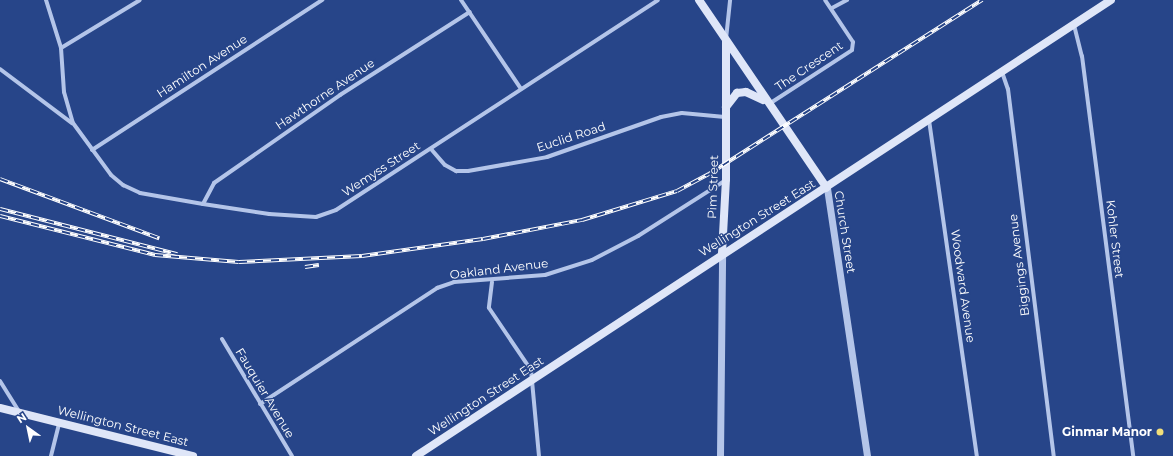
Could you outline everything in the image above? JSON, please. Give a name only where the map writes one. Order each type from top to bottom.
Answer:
[{"type":"main road","points":[[699,0],[726,41]]},
{"type":"main road","name":"Wellington Street East","points":[[416,456],[722,253],[827,188],[1111,0]]},
{"type":"main road","name":"Church Street","points":[[726,41],[827,188]]},
{"type":"main road","name":"Pim Street","points":[[722,253],[726,180],[726,41]]},
{"type":"main road","points":[[725,113],[737,93],[746,92],[769,104]]},
{"type":"main road","name":"Wellington Street East","points":[[0,408],[59,424],[193,456]]},
{"type":"street","points":[[46,0],[61,48],[64,92],[73,123]]},
{"type":"street","points":[[61,48],[140,0]]},
{"type":"street","name":"Hamilton Avenue","points":[[92,150],[322,0]]},
{"type":"street","points":[[461,0],[521,89]]},
{"type":"street","name":"Wemyss Street","points":[[92,150],[123,185],[140,193],[269,214],[316,216],[336,210],[658,0]]},
{"type":"street","points":[[726,41],[730,0]]},
{"type":"street","name":"The Crescent","points":[[769,104],[852,50],[853,42],[832,8],[825,0]]},
{"type":"street","points":[[832,8],[847,0]]},
{"type":"street","name":"Hawthorne Avenue","points":[[203,204],[214,183],[340,95],[470,12]]},
{"type":"street","name":"Kohler Street","points":[[1074,24],[1082,56],[1133,456]]},
{"type":"street","points":[[0,69],[73,123],[92,150]]},
{"type":"street","name":"Biggings Avenue","points":[[1002,72],[1008,89],[1054,456]]},
{"type":"street","name":"Euclid Road","points":[[431,149],[445,165],[456,171],[468,171],[548,156],[661,117],[682,113],[725,113]]},
{"type":"street","name":"Woodward Avenue","points":[[929,120],[977,456]]},
{"type":"street","name":"Oakland Avenue","points":[[260,404],[437,288],[454,282],[492,282],[545,275],[592,260],[638,236],[726,180]]},
{"type":"street","name":"Church Street","points":[[827,188],[867,456]]},
{"type":"street","name":"Pim Street","points":[[720,456],[722,253]]},
{"type":"street","points":[[492,282],[489,308],[524,356],[531,370],[539,456]]},
{"type":"street","name":"Fauquier Avenue","points":[[222,339],[292,456]]},
{"type":"street","points":[[0,381],[20,413]]},
{"type":"street","points":[[51,456],[59,424]]},
{"type":"railway","points":[[0,216],[155,255],[239,262],[362,256],[483,239],[582,220],[677,191],[709,174],[982,0]]},
{"type":"railway","points":[[0,179],[159,238]]},
{"type":"railway","points":[[0,209],[177,254]]},
{"type":"railway","points":[[305,267],[319,265]]},
{"type":"place","name":"Ginmar Manor","points":[[1160,432]]}]
